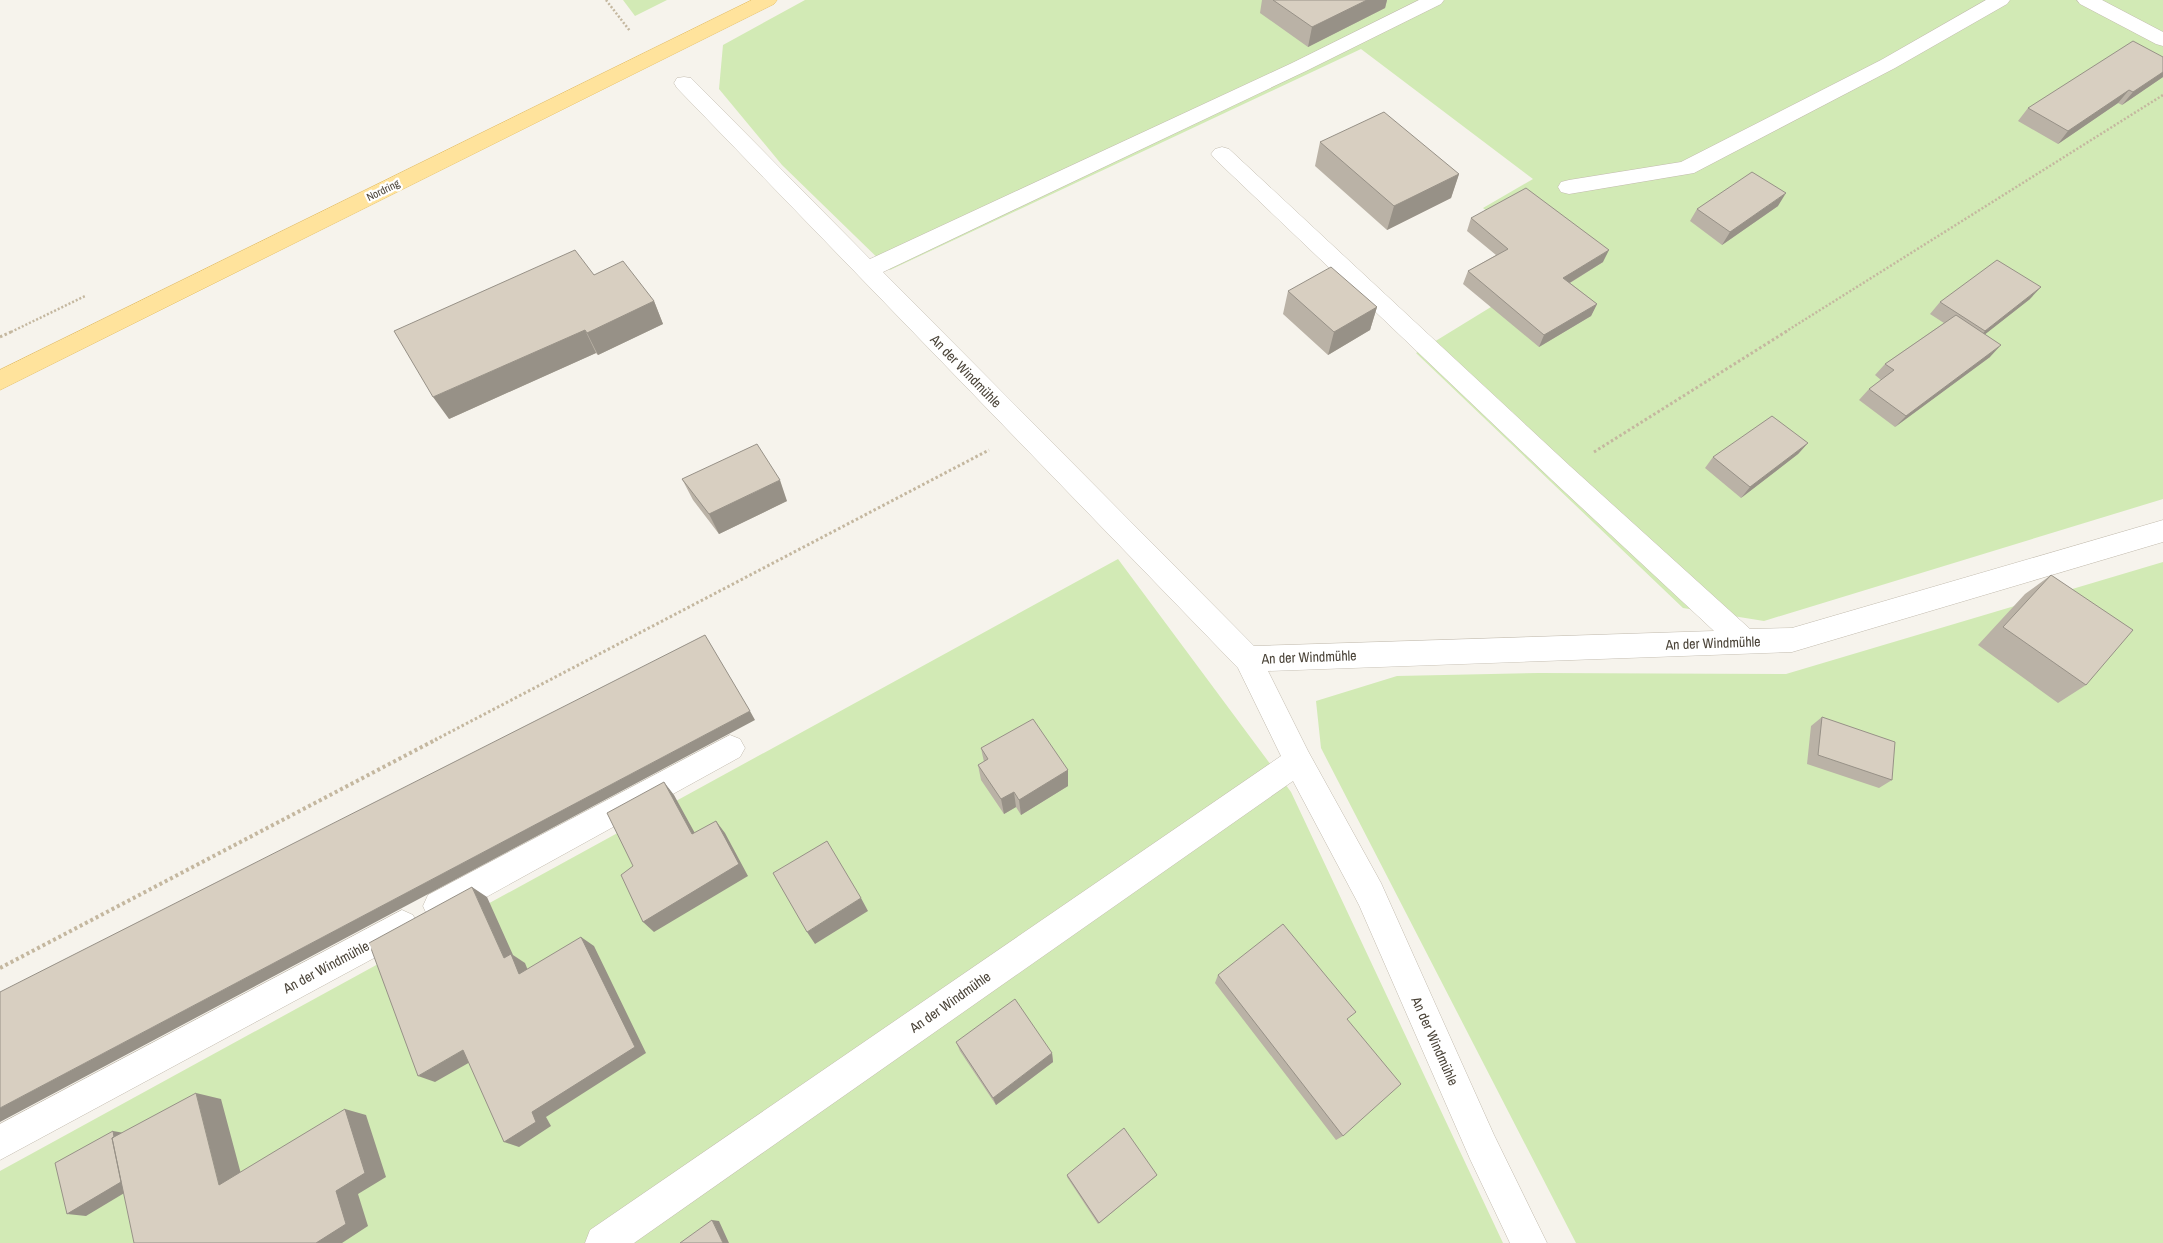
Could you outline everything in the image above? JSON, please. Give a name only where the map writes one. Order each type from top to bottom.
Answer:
[{"type":"main road","name":"Nordring","points":[[0,381],[767,0]]},
{"type":"lane","points":[[867,270],[1299,67],[1434,0]]},
{"type":"lane","points":[[1568,187],[1686,168],[1888,64],[2000,0]]},
{"type":"lane","points":[[2087,0],[2163,40]]},
{"type":"lane","name":"An der Windmühle","points":[[684,83],[1248,659],[1298,761],[1370,894],[1482,1147],[1529,1243]]},
{"type":"lane","points":[[1222,154],[1561,473],[1745,642]]},
{"type":"lane","name":"An der Windmühle","points":[[1248,659],[1792,640],[2163,531]]},
{"type":"lane","name":"An der Windmühle","points":[[0,1143],[730,748]]},
{"type":"lane","name":"An der Windmühle","points":[[603,1243],[1298,761]]},
{"type":"path","points":[[606,0],[631,31]]},
{"type":"path","points":[[1561,473],[2163,95]]},
{"type":"path","points":[[0,968],[1025,432]]},
{"type":"green space","points":[[623,0],[667,0],[635,16]]},
{"type":"green space","points":[[805,0],[2163,0],[2163,499],[1764,621],[1683,608],[1416,353],[1556,267],[1483,208],[1533,179],[1361,49],[890,270],[782,165],[719,89],[723,45]]},
{"type":"green space","points":[[1118,559],[1291,792],[1503,1243],[0,1243],[0,1171]]},
{"type":"green space","points":[[2163,562],[2163,1243],[1576,1243],[1321,748],[1316,701],[1397,676],[1539,673],[1786,674]]},
{"type":"building","points":[[1273,0],[1367,0],[1312,27]]},
{"type":"building","points":[[2133,41],[2163,57],[2163,72],[2133,92],[2129,90],[2068,131],[2028,108]]},
{"type":"building","points":[[1384,112],[1459,174],[1394,206],[1320,142]]},
{"type":"building","points":[[1752,172],[1786,193],[1730,232],[1697,209]]},
{"type":"building","points":[[1526,188],[1609,250],[1563,278],[1597,304],[1544,335],[1468,271],[1508,249],[1471,218]]},
{"type":"building","points":[[575,250],[594,275],[623,261],[654,301],[587,333],[585,330],[433,397],[394,331]]},
{"type":"building","points":[[1997,260],[2041,287],[1985,331],[1940,302]]},
{"type":"building","points":[[1331,267],[1377,307],[1334,332],[1288,291]]},
{"type":"building","points":[[1956,315],[2001,345],[1906,416],[1869,389],[1894,370],[1885,364]]},
{"type":"building","points":[[1772,416],[1808,443],[1750,487],[1713,457]]},
{"type":"building","points":[[757,444],[780,480],[709,514],[682,479]]},
{"type":"building","points":[[2051,575],[2133,630],[2086,685],[2003,627]]},
{"type":"building","points":[[705,635],[750,711],[0,1108],[0,992]]},
{"type":"building","points":[[1822,717],[1895,742],[1892,780],[1818,755]]},
{"type":"building","points":[[1033,719],[1068,770],[1019,800],[1014,792],[1001,799],[978,765],[988,759],[981,748]]},
{"type":"building","points":[[664,782],[692,834],[716,821],[739,864],[643,922],[621,875],[633,866],[607,813]]},
{"type":"building","points":[[827,841],[861,898],[807,932],[773,873]]},
{"type":"building","points":[[472,887],[504,958],[511,954],[519,974],[581,937],[635,1047],[532,1112],[536,1122],[504,1142],[463,1050],[418,1076],[369,943]]},
{"type":"building","points":[[1283,924],[1356,1012],[1347,1019],[1401,1084],[1343,1136],[1218,975]]},
{"type":"building","points":[[1015,999],[1052,1053],[993,1098],[956,1042]]},
{"type":"building","points":[[196,1093],[219,1185],[345,1109],[365,1173],[336,1191],[346,1224],[316,1243],[134,1243],[112,1138]]},
{"type":"building","points":[[1124,1128],[1157,1175],[1099,1223],[1067,1175]]},
{"type":"building","points":[[113,1131],[114,1137],[112,1138],[121,1182],[67,1214],[55,1163]]},
{"type":"building","points":[[712,1220],[723,1243],[680,1243]]}]
